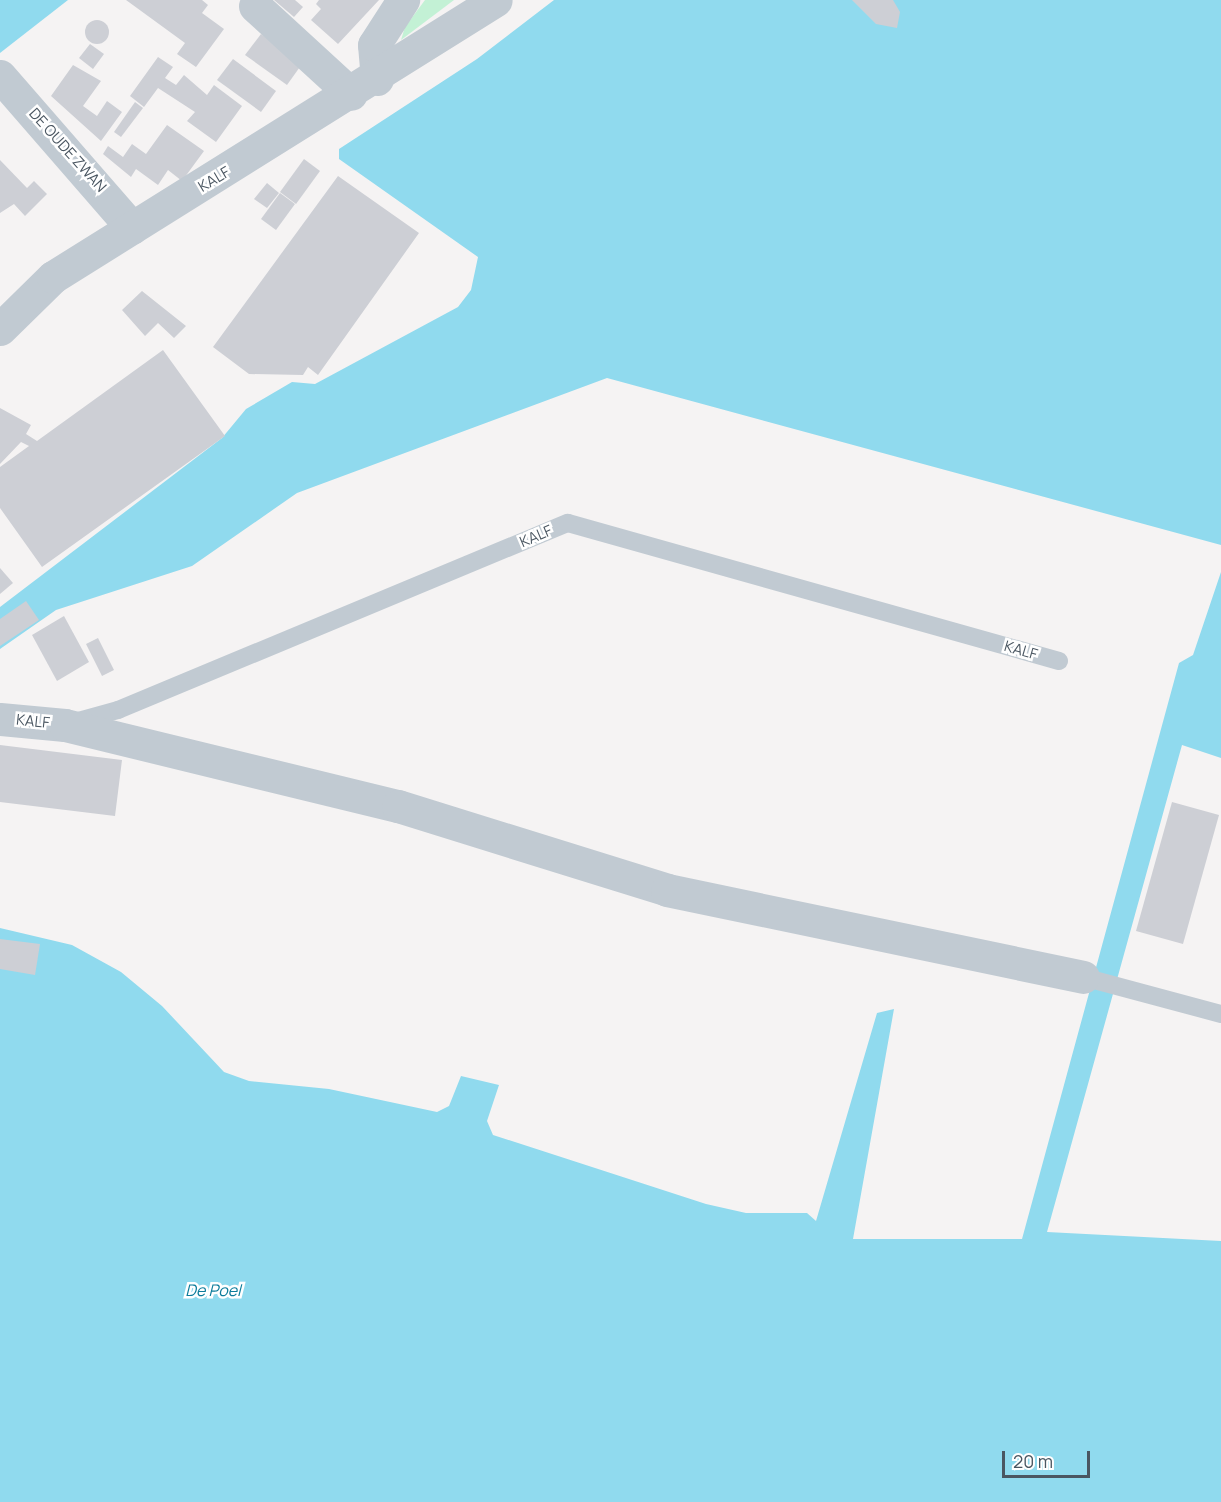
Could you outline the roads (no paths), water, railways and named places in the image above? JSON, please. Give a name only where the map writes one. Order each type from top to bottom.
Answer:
[{"type":"street","points":[[255,6],[364,87],[374,45],[403,0]]},
{"type":"street","name":"KALF","points":[[0,329],[53,277],[364,87],[496,0]]},
{"type":"street","name":"DE OUDE ZWAN","points":[[4,81],[132,228]]},
{"type":"street","name":"KALF","points":[[0,719],[65,725],[398,806],[668,890],[1083,977]]},
{"type":"lane","name":"KALF","points":[[65,725],[118,710],[568,524],[1059,661]]},
{"type":"lane","points":[[1083,977],[1221,1014]]},
{"type":"water","points":[[0,0],[68,0],[0,53]]},
{"type":"water","points":[[554,0],[1221,0],[1221,545],[607,378],[297,493],[192,566],[56,610],[0,649],[0,607],[222,438],[246,409],[292,382],[315,384],[458,307],[471,290],[478,257],[339,159],[339,149],[477,59]]},
{"type":"water","name":"De Poel","points":[[1221,572],[1221,758],[1182,745],[1047,1232],[1221,1241],[1221,1502],[0,1502],[0,928],[72,945],[121,972],[162,1006],[224,1072],[249,1081],[329,1089],[437,1112],[449,1106],[461,1076],[499,1085],[487,1121],[493,1135],[706,1204],[746,1213],[807,1213],[816,1221],[877,1013],[894,1009],[853,1239],[1022,1239],[1179,663],[1193,655]]}]
